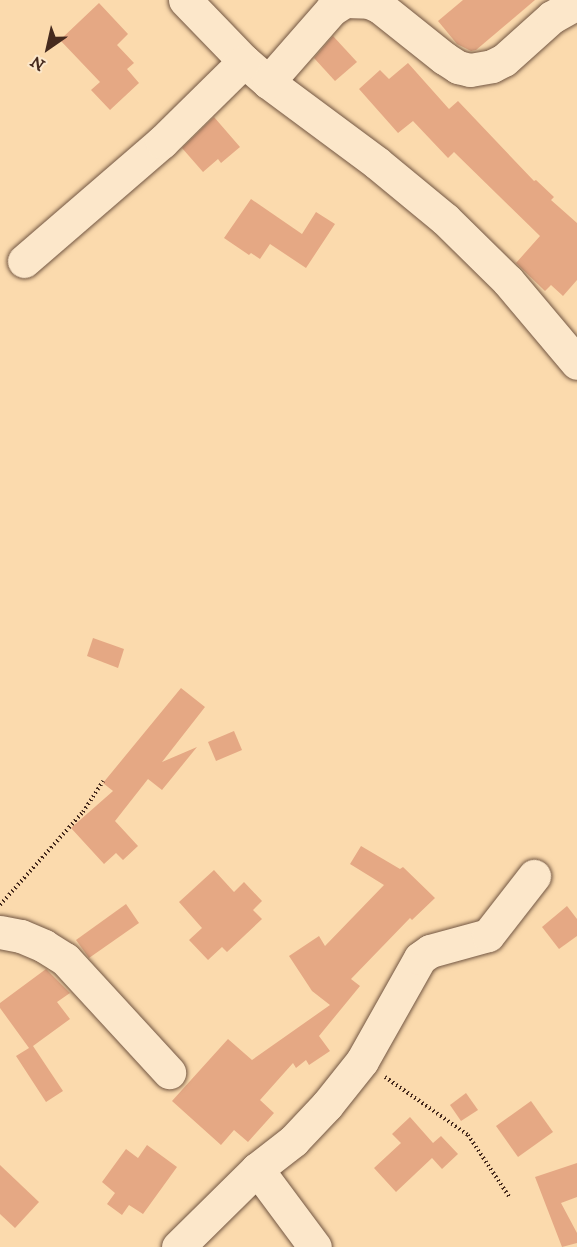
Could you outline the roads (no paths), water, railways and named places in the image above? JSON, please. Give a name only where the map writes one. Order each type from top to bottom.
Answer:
[{"type":"street","points":[[185,0],[244,61],[268,82],[377,163],[445,219],[508,281],[577,363]]},
{"type":"street","points":[[268,82],[331,10],[345,1],[369,2],[380,7],[444,58],[458,67],[470,70],[492,66],[504,60],[552,17],[577,3]]},
{"type":"street","points":[[24,261],[162,142],[244,61]]},
{"type":"street","points":[[178,1247],[257,1169],[293,1141],[362,1060],[420,958],[430,951],[488,935],[534,876]]},
{"type":"street","points":[[0,932],[21,936],[44,946],[65,960],[169,1072]]},
{"type":"street","points":[[257,1169],[315,1247]]}]
